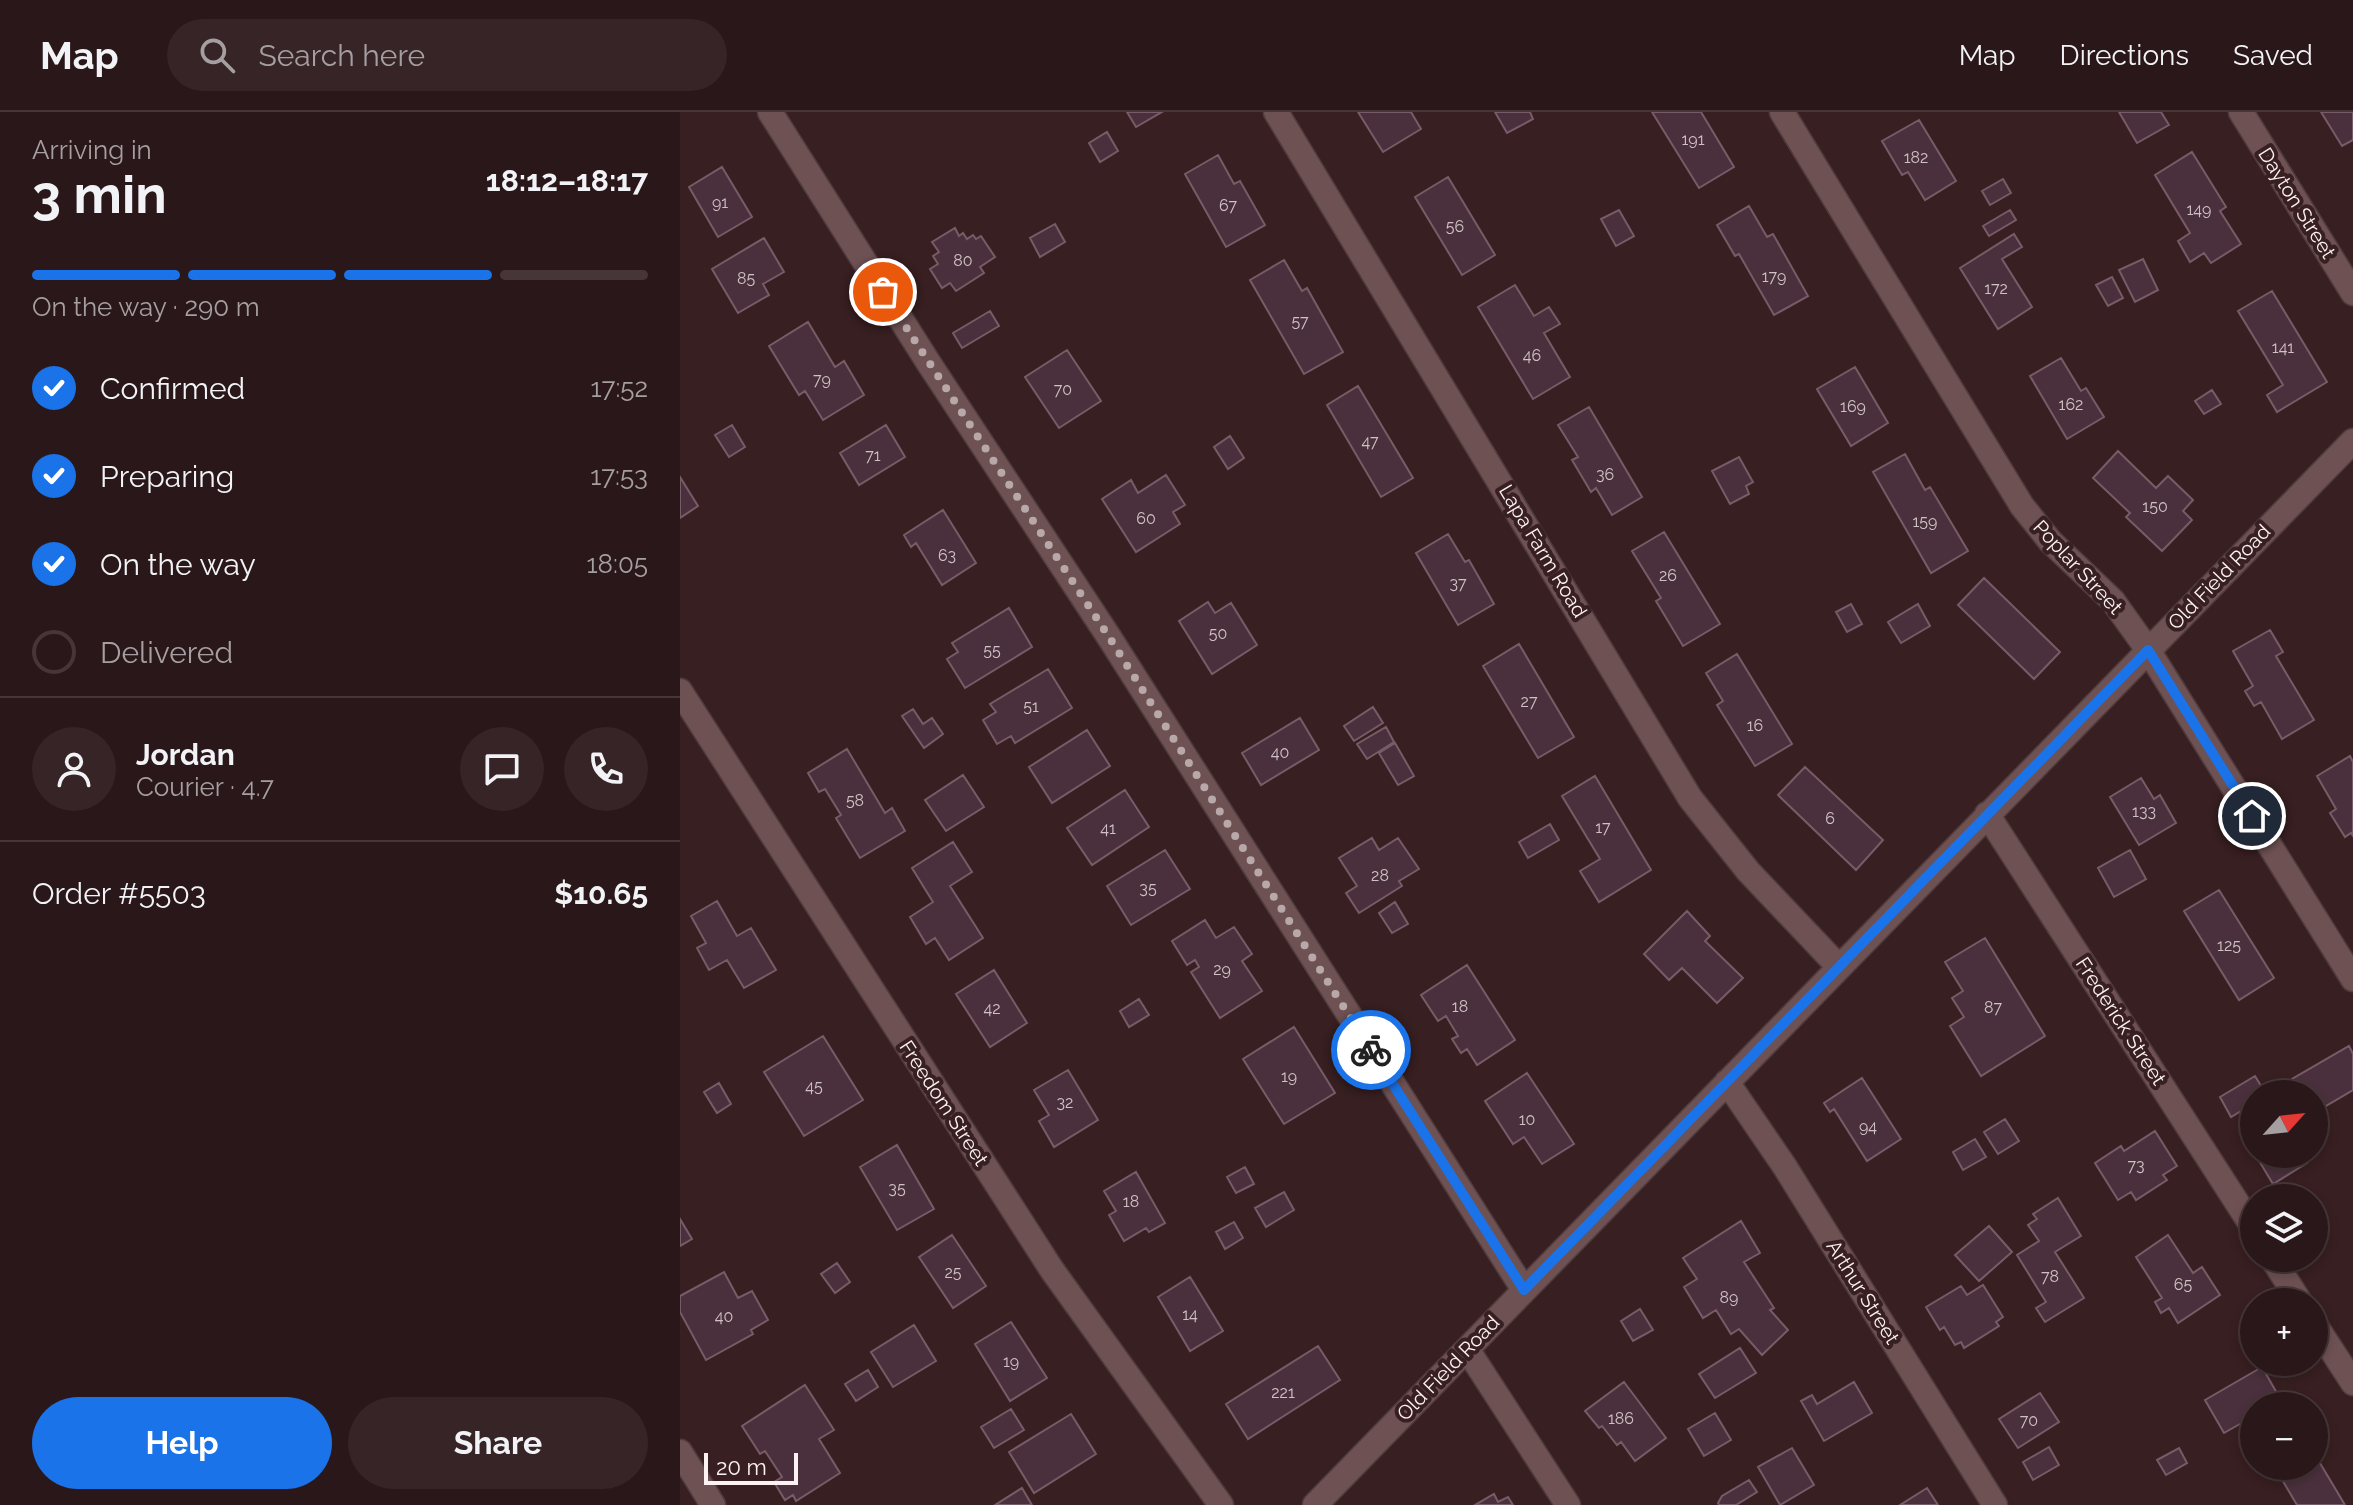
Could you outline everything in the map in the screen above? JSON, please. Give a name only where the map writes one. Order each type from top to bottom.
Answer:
[{"type":"street","points":[[770,112],[920,350],[1109,637],[1524,1290]]},
{"type":"street","name":"Lapa Farm Road","points":[[1276,112],[1690,798],[1748,871],[1839,967]]},
{"type":"street","name":"Poplar Street","points":[[1782,112],[2022,506],[2050,541],[2113,601],[2148,650],[2353,979]]},
{"type":"street","name":"Dayton Street","points":[[2241,112],[2353,293]]},
{"type":"street","name":"Old Field Road","points":[[1315,1505],[2353,441]]},
{"type":"street","name":"Freedom Street","points":[[680,691],[1052,1270],[1221,1505]]},
{"type":"street","name":"Frederick Street","points":[[1987,814],[2240,1207]]},
{"type":"street","name":"Arthur Street","points":[[1727,1082],[1793,1180],[1995,1505]]},
{"type":"street","points":[[2328,1345],[2353,1383]]},
{"type":"street","points":[[1467,1349],[1568,1505]]},
{"type":"street","points":[[680,1452],[713,1505]]},
{"type":"building","points":[[1127,112],[1162,112],[1136,127]]},
{"type":"building","points":[[1358,112],[1411,112],[1421,129],[1383,152]]},
{"type":"building","points":[[1495,112],[1530,112],[1533,119],[1507,133]]},
{"type":"building","points":[[1652,112],[1701,112],[1734,167],[1699,188]]},
{"type":"building","points":[[2119,112],[2161,112],[2169,125],[2137,143]]},
{"type":"building","points":[[2321,112],[2353,112],[2353,140],[2342,146]]},
{"type":"building","points":[[1919,120],[1956,181],[1925,200],[1908,172],[1902,175],[1882,141]]},
{"type":"building","points":[[1107,132],[1118,151],[1100,162],[1089,143]]},
{"type":"building","points":[[2192,152],[2226,207],[2220,211],[2241,244],[2211,263],[2204,253],[2190,262],[2178,241],[2190,233],[2155,175]]},
{"type":"building","points":[[1218,155],[1234,184],[1240,181],[1265,225],[1226,247],[1185,174]]},
{"type":"building","points":[[722,167],[752,217],[718,237],[689,187]]},
{"type":"building","points":[[1448,177],[1495,255],[1462,275],[1415,197]]},
{"type":"building","points":[[2003,179],[2011,193],[1990,205],[1982,191]]},
{"type":"building","points":[[1749,206],[1767,237],[1773,234],[1808,296],[1774,315],[1739,254],[1735,256],[1717,225]]},
{"type":"building","points":[[1619,210],[1634,236],[1616,246],[1601,219]]},
{"type":"building","points":[[2010,210],[2016,220],[1989,236],[1983,226]]},
{"type":"building","points":[[1055,224],[1065,242],[1040,257],[1030,238]]},
{"type":"building","points":[[955,228],[959,236],[963,233],[967,239],[973,235],[976,239],[981,236],[995,257],[980,267],[984,273],[956,291],[950,283],[942,288],[930,269],[938,264],[933,256],[939,252],[932,242]]},
{"type":"building","points":[[2014,234],[2022,247],[2002,259],[2032,307],[1998,329],[1960,268]]},
{"type":"building","points":[[764,238],[784,272],[763,284],[769,295],[738,313],[712,269]]},
{"type":"building","points":[[2143,259],[2158,290],[2135,302],[2119,270]]},
{"type":"building","points":[[1284,260],[1302,291],[1307,288],[1343,352],[1304,374],[1250,280]]},
{"type":"building","points":[[2112,277],[2123,298],[2108,306],[2096,285]]},
{"type":"building","points":[[1515,285],[1534,316],[1549,307],[1560,324],[1544,333],[1570,377],[1533,399],[1478,307]]},
{"type":"building","points":[[2272,291],[2327,382],[2277,412],[2267,395],[2283,385],[2238,311]]},
{"type":"building","points":[[990,311],[999,326],[962,348],[953,333]]},
{"type":"building","points":[[808,322],[835,367],[844,361],[864,395],[823,420],[805,391],[799,395],[769,346]]},
{"type":"building","points":[[1067,350],[1101,401],[1059,428],[1025,377]]},
{"type":"building","points":[[2061,358],[2081,391],[2086,388],[2104,417],[2067,439],[2030,376]]},
{"type":"building","points":[[1855,367],[1888,423],[1851,446],[1817,389]]},
{"type":"building","points":[[1358,386],[1413,478],[1381,497],[1327,405]]},
{"type":"building","points":[[2212,390],[2221,404],[2204,414],[2195,401]]},
{"type":"building","points":[[1589,407],[1642,497],[1612,515],[1596,488],[1591,492],[1572,460],[1578,457],[1558,425]]},
{"type":"building","points":[[732,425],[745,447],[729,457],[715,435]]},
{"type":"building","points":[[886,425],[905,457],[859,485],[840,453]]},
{"type":"building","points":[[1230,436],[1244,458],[1228,469],[1214,447]]},
{"type":"building","points":[[2118,451],[2156,488],[2168,476],[2193,500],[2183,511],[2192,520],[2162,551],[2126,517],[2130,513],[2093,478]]},
{"type":"building","points":[[1905,454],[1925,490],[1930,487],[1968,551],[1931,573],[1873,472]]},
{"type":"building","points":[[1739,457],[1753,482],[1746,486],[1749,494],[1730,504],[1712,471]]},
{"type":"building","points":[[1166,475],[1185,505],[1173,512],[1180,524],[1136,552],[1102,499],[1131,480],[1138,493]]},
{"type":"building","points":[[680,477],[698,506],[680,518]]},
{"type":"building","points":[[943,510],[976,563],[942,585],[916,543],[911,547],[904,535]]},
{"type":"building","points":[[1664,532],[1720,624],[1683,646],[1656,601],[1661,598],[1632,551]]},
{"type":"building","points":[[1448,534],[1465,562],[1469,560],[1494,604],[1458,625],[1416,553]]},
{"type":"building","points":[[1984,578],[2060,652],[2034,679],[1958,605]]},
{"type":"building","points":[[1208,602],[1215,613],[1231,603],[1257,645],[1212,674],[1179,621]]},
{"type":"building","points":[[1851,604],[1862,624],[1847,632],[1836,612]]},
{"type":"building","points":[[1918,604],[1930,626],[1901,643],[1888,622]]},
{"type":"building","points":[[1009,608],[1032,647],[965,688],[947,659],[958,652],[952,643]]},
{"type":"building","points":[[2270,630],[2283,652],[2276,656],[2314,720],[2282,739],[2261,702],[2254,706],[2245,691],[2253,686],[2233,651]]},
{"type":"building","points":[[1519,644],[1574,737],[1538,758],[1483,666]]},
{"type":"building","points":[[1737,654],[1792,744],[1755,766],[1717,705],[1723,701],[1706,673]]},
{"type":"building","points":[[1048,669],[1072,708],[1015,743],[1011,736],[997,744],[983,720],[996,712],[990,704]]},
{"type":"building","points":[[1373,707],[1383,723],[1354,741],[1344,726]]},
{"type":"building","points":[[913,709],[923,724],[932,718],[943,734],[924,748],[902,716]]},
{"type":"building","points":[[1300,718],[1319,750],[1261,785],[1242,753]]},
{"type":"building","points":[[1386,727],[1394,742],[1367,759],[1357,744]]},
{"type":"building","points":[[1087,730],[1110,766],[1052,803],[1029,767]]},
{"type":"building","points":[[1395,743],[1414,776],[1398,785],[1379,753]]},
{"type":"building","points":[[847,749],[885,813],[892,808],[905,831],[860,858],[836,818],[841,815],[825,789],[819,792],[808,773]]},
{"type":"building","points":[[2350,756],[2353,762],[2353,836],[2351,833],[2345,837],[2330,813],[2336,809],[2317,776]]},
{"type":"building","points":[[1805,767],[1883,840],[1856,870],[1778,795]]},
{"type":"building","points":[[963,775],[984,807],[946,831],[925,800]]},
{"type":"building","points":[[1595,776],[1651,870],[1599,902],[1580,871],[1600,859],[1562,796]]},
{"type":"building","points":[[2141,778],[2154,799],[2160,795],[2176,823],[2139,845],[2110,797]]},
{"type":"building","points":[[1125,790],[1149,827],[1092,865],[1067,828]]},
{"type":"building","points":[[1550,824],[1559,840],[1528,858],[1519,842]]},
{"type":"building","points":[[1372,838],[1379,850],[1398,838],[1419,869],[1399,881],[1402,886],[1359,913],[1346,893],[1357,886],[1339,858]]},
{"type":"building","points":[[953,842],[972,872],[950,886],[983,938],[949,960],[935,938],[926,944],[910,917],[933,902],[912,868]]},
{"type":"building","points":[[1165,850],[1190,889],[1131,925],[1107,886]]},
{"type":"building","points":[[2130,850],[2146,879],[2114,897],[2098,868]]},
{"type":"building","points":[[2219,890],[2274,978],[2239,1000],[2184,911]]},
{"type":"building","points":[[717,901],[737,936],[751,928],[776,970],[744,988],[727,960],[709,970],[697,948],[706,943],[691,916]]},
{"type":"building","points":[[1395,902],[1408,924],[1392,933],[1379,913]]},
{"type":"building","points":[[1687,911],[1710,936],[1705,941],[1743,978],[1717,1003],[1682,968],[1669,980],[1644,954]]},
{"type":"building","points":[[1205,920],[1216,938],[1234,927],[1252,954],[1242,961],[1262,991],[1220,1018],[1191,972],[1199,967],[1195,960],[1187,965],[1172,941]]},
{"type":"building","points":[[1985,938],[2045,1036],[1981,1076],[1950,1026],[1964,1017],[1952,998],[1963,991],[1945,962]]},
{"type":"building","points":[[1467,965],[1515,1040],[1477,1065],[1467,1049],[1461,1053],[1452,1039],[1458,1036],[1446,1016],[1438,1021],[1421,995]]},
{"type":"building","points":[[994,970],[1027,1023],[990,1047],[956,994]]},
{"type":"building","points":[[1139,999],[1149,1015],[1129,1027],[1120,1011]]},
{"type":"building","points":[[1294,1027],[1335,1093],[1284,1124],[1243,1059]]},
{"type":"building","points":[[823,1036],[863,1100],[804,1136],[764,1072]]},
{"type":"building","points":[[2349,1046],[2353,1054],[2353,1090],[2328,1105],[2328,1080],[2292,1079]]},
{"type":"building","points":[[1068,1070],[1098,1120],[1054,1147],[1039,1121],[1049,1115],[1034,1090]]},
{"type":"building","points":[[1527,1073],[1574,1144],[1542,1164],[1524,1137],[1513,1144],[1485,1101]]},
{"type":"building","points":[[1862,1078],[1901,1139],[1867,1161],[1834,1109],[1830,1112],[1824,1103]]},
{"type":"building","points":[[719,1083],[731,1104],[717,1113],[704,1092]]},
{"type":"building","points":[[2240,1085],[2240,1112],[2231,1117],[2220,1097]]},
{"type":"building","points":[[2005,1119],[2019,1141],[1998,1154],[1984,1132]]},
{"type":"building","points":[[2155,1131],[2177,1166],[2163,1175],[2167,1180],[2136,1200],[2131,1192],[2118,1200],[2095,1163],[2121,1146],[2124,1151]]},
{"type":"building","points":[[1975,1139],[1986,1157],[1963,1170],[1953,1152]]},
{"type":"building","points":[[897,1145],[934,1209],[897,1230],[860,1167]]},
{"type":"building","points":[[1245,1167],[1254,1184],[1236,1193],[1227,1177]]},
{"type":"building","points":[[2263,1168],[2299,1168],[2273,1184]]},
{"type":"building","points":[[1136,1172],[1165,1223],[1149,1232],[1146,1228],[1124,1241],[1109,1215],[1116,1211],[1104,1191]]},
{"type":"building","points":[[1284,1192],[1294,1210],[1266,1227],[1255,1208]]},
{"type":"building","points":[[2058,1198],[2081,1236],[2055,1252],[2084,1298],[2045,1322],[2036,1308],[2046,1302],[2017,1255],[2039,1241],[2028,1225],[2037,1219],[2033,1214]]},
{"type":"building","points":[[680,1219],[692,1239],[680,1246]]},
{"type":"building","points":[[1741,1221],[1760,1253],[1744,1262],[1774,1308],[1770,1310],[1788,1330],[1762,1355],[1739,1329],[1731,1334],[1716,1310],[1703,1318],[1684,1287],[1697,1279],[1683,1258]]},
{"type":"building","points":[[1234,1222],[1243,1238],[1225,1249],[1216,1232]]},
{"type":"building","points":[[1989,1226],[2012,1252],[1979,1281],[1955,1255]]},
{"type":"building","points":[[952,1235],[986,1286],[953,1308],[919,1257]]},
{"type":"building","points":[[2168,1235],[2193,1273],[2202,1267],[2220,1295],[2178,1323],[2169,1308],[2161,1313],[2155,1302],[2162,1298],[2136,1257]]},
{"type":"building","points":[[837,1263],[850,1282],[835,1293],[821,1274]]},
{"type":"building","points":[[724,1272],[738,1298],[752,1291],[768,1320],[751,1330],[753,1334],[706,1360],[680,1312],[680,1296]]},
{"type":"building","points":[[1190,1277],[1223,1331],[1190,1351],[1158,1297]]},
{"type":"building","points":[[1983,1285],[2003,1317],[1996,1322],[1999,1326],[1964,1348],[1961,1342],[1955,1345],[1944,1327],[1940,1330],[1926,1307],[1961,1286],[1967,1295]]},
{"type":"building","points":[[1640,1309],[1653,1330],[1633,1341],[1621,1321]]},
{"type":"building","points":[[1011,1322],[1047,1378],[1010,1401],[975,1344]]},
{"type":"building","points":[[914,1325],[936,1361],[893,1387],[871,1352]]},
{"type":"building","points":[[1318,1346],[1340,1380],[1248,1439],[1226,1404]]},
{"type":"building","points":[[1740,1348],[1756,1373],[1715,1398],[1699,1374]]},
{"type":"building","points":[[868,1370],[878,1387],[856,1401],[845,1384]]},
{"type":"building","points":[[2246,1376],[2267,1376],[2276,1392],[2240,1392],[2240,1424],[2224,1433],[2205,1400]]},
{"type":"building","points":[[1624,1382],[1666,1438],[1635,1461],[1621,1442],[1617,1445],[1585,1411]]},
{"type":"building","points":[[1854,1382],[1872,1413],[1824,1441],[1801,1401],[1812,1395],[1817,1404]]},
{"type":"building","points":[[805,1385],[834,1430],[819,1439],[840,1473],[796,1501],[793,1495],[785,1500],[774,1482],[782,1477],[765,1451],[760,1454],[742,1426]]},
{"type":"building","points":[[2040,1393],[2059,1422],[2018,1448],[1999,1419]]},
{"type":"building","points":[[1011,1409],[1024,1430],[994,1448],[981,1427]]},
{"type":"building","points":[[1715,1413],[1731,1440],[1704,1456],[1688,1429]]},
{"type":"building","points":[[1071,1414],[1096,1454],[1034,1493],[1009,1452]]},
{"type":"building","points":[[2049,1447],[2059,1465],[2033,1480],[2023,1462]]},
{"type":"building","points":[[1792,1448],[1814,1485],[1780,1505],[1758,1467]]},
{"type":"building","points":[[2179,1448],[2187,1463],[2166,1475],[2157,1460]]},
{"type":"building","points":[[2328,1476],[2345,1505],[2297,1505],[2282,1480],[2328,1480]]},
{"type":"building","points":[[1749,1480],[1757,1492],[1736,1505],[1719,1505],[1722,1496]]},
{"type":"building","points":[[1022,1488],[1032,1505],[995,1505]]},
{"type":"building","points":[[1927,1488],[1938,1505],[1900,1505]]},
{"type":"building","points":[[1494,1494],[1498,1502],[1508,1497],[1513,1505],[1475,1505]]},
{"type":"way so far","points":[[883,292],[1109,637],[1371,1050]]},
{"type":"route","points":[[1371,1050],[1524,1290],[2148,650],[2252,816]]}]
